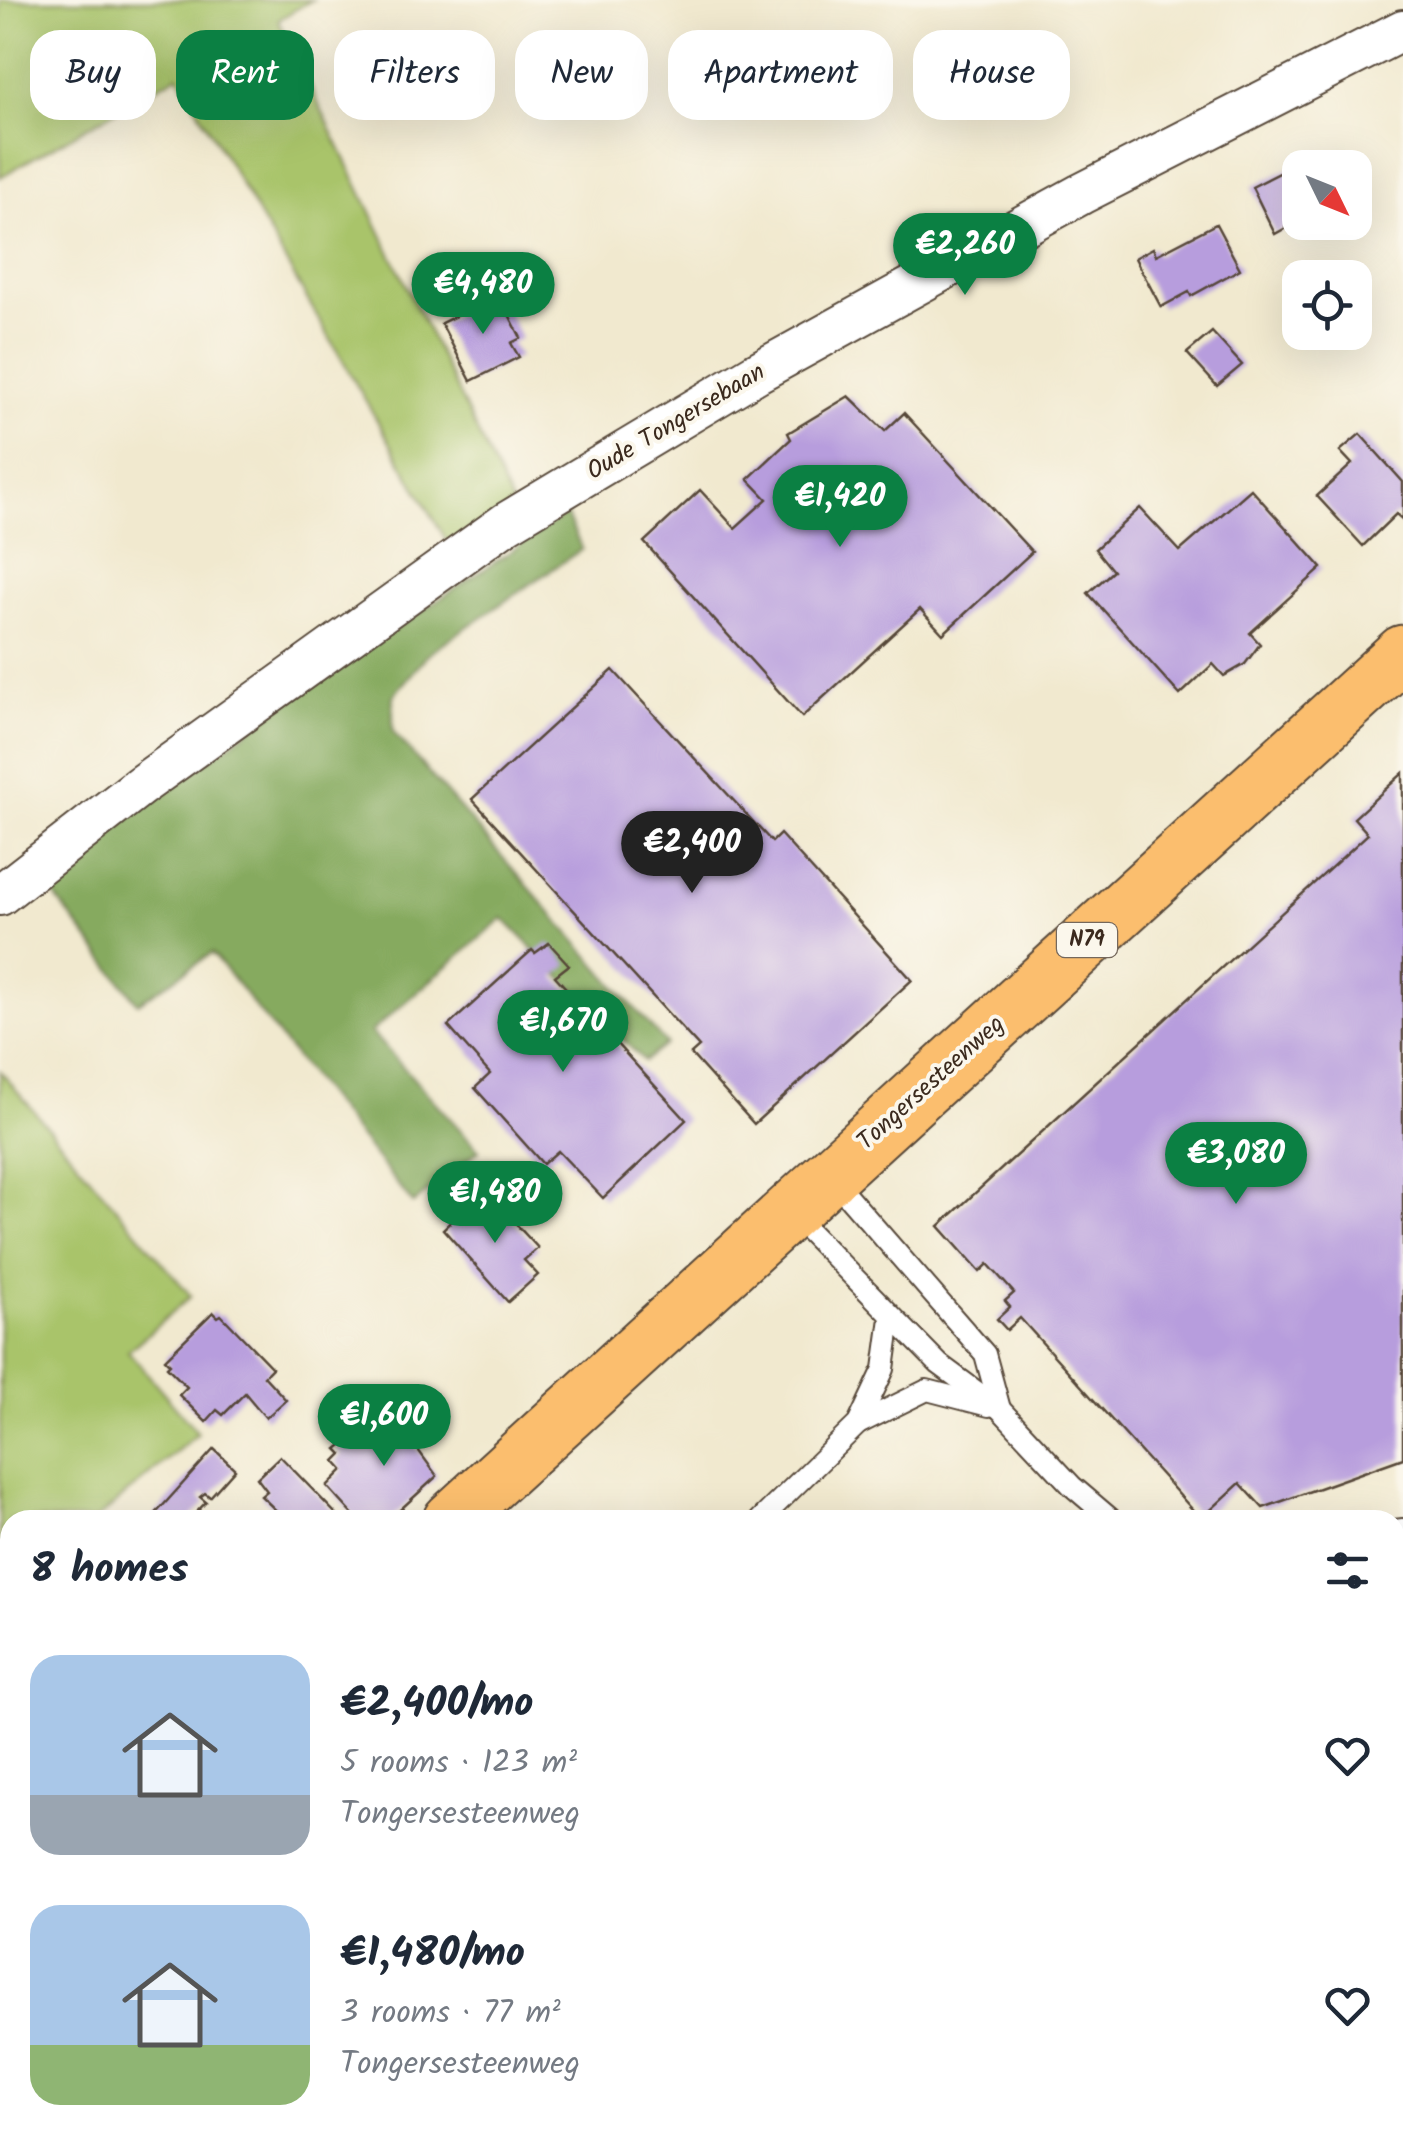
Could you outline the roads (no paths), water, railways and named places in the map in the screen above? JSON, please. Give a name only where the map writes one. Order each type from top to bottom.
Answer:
[{"type":"main road","name":"Tongersesteenweg","points":[[467,1510],[1403,653]]},
{"type":"street","name":"Oude Tongersebaan","points":[[0,895],[155,776],[523,513],[756,373],[1081,194],[1403,30]]},
{"type":"lane","points":[[830,1176],[986,1354],[1000,1409]]},
{"type":"lane","points":[[790,1211],[891,1318],[939,1364],[1000,1409],[1072,1486],[1100,1510]]},
{"type":"lane","points":[[858,1424],[884,1369],[891,1318]]},
{"type":"lane","points":[[770,1510],[858,1424],[927,1390],[1000,1409]]}]
